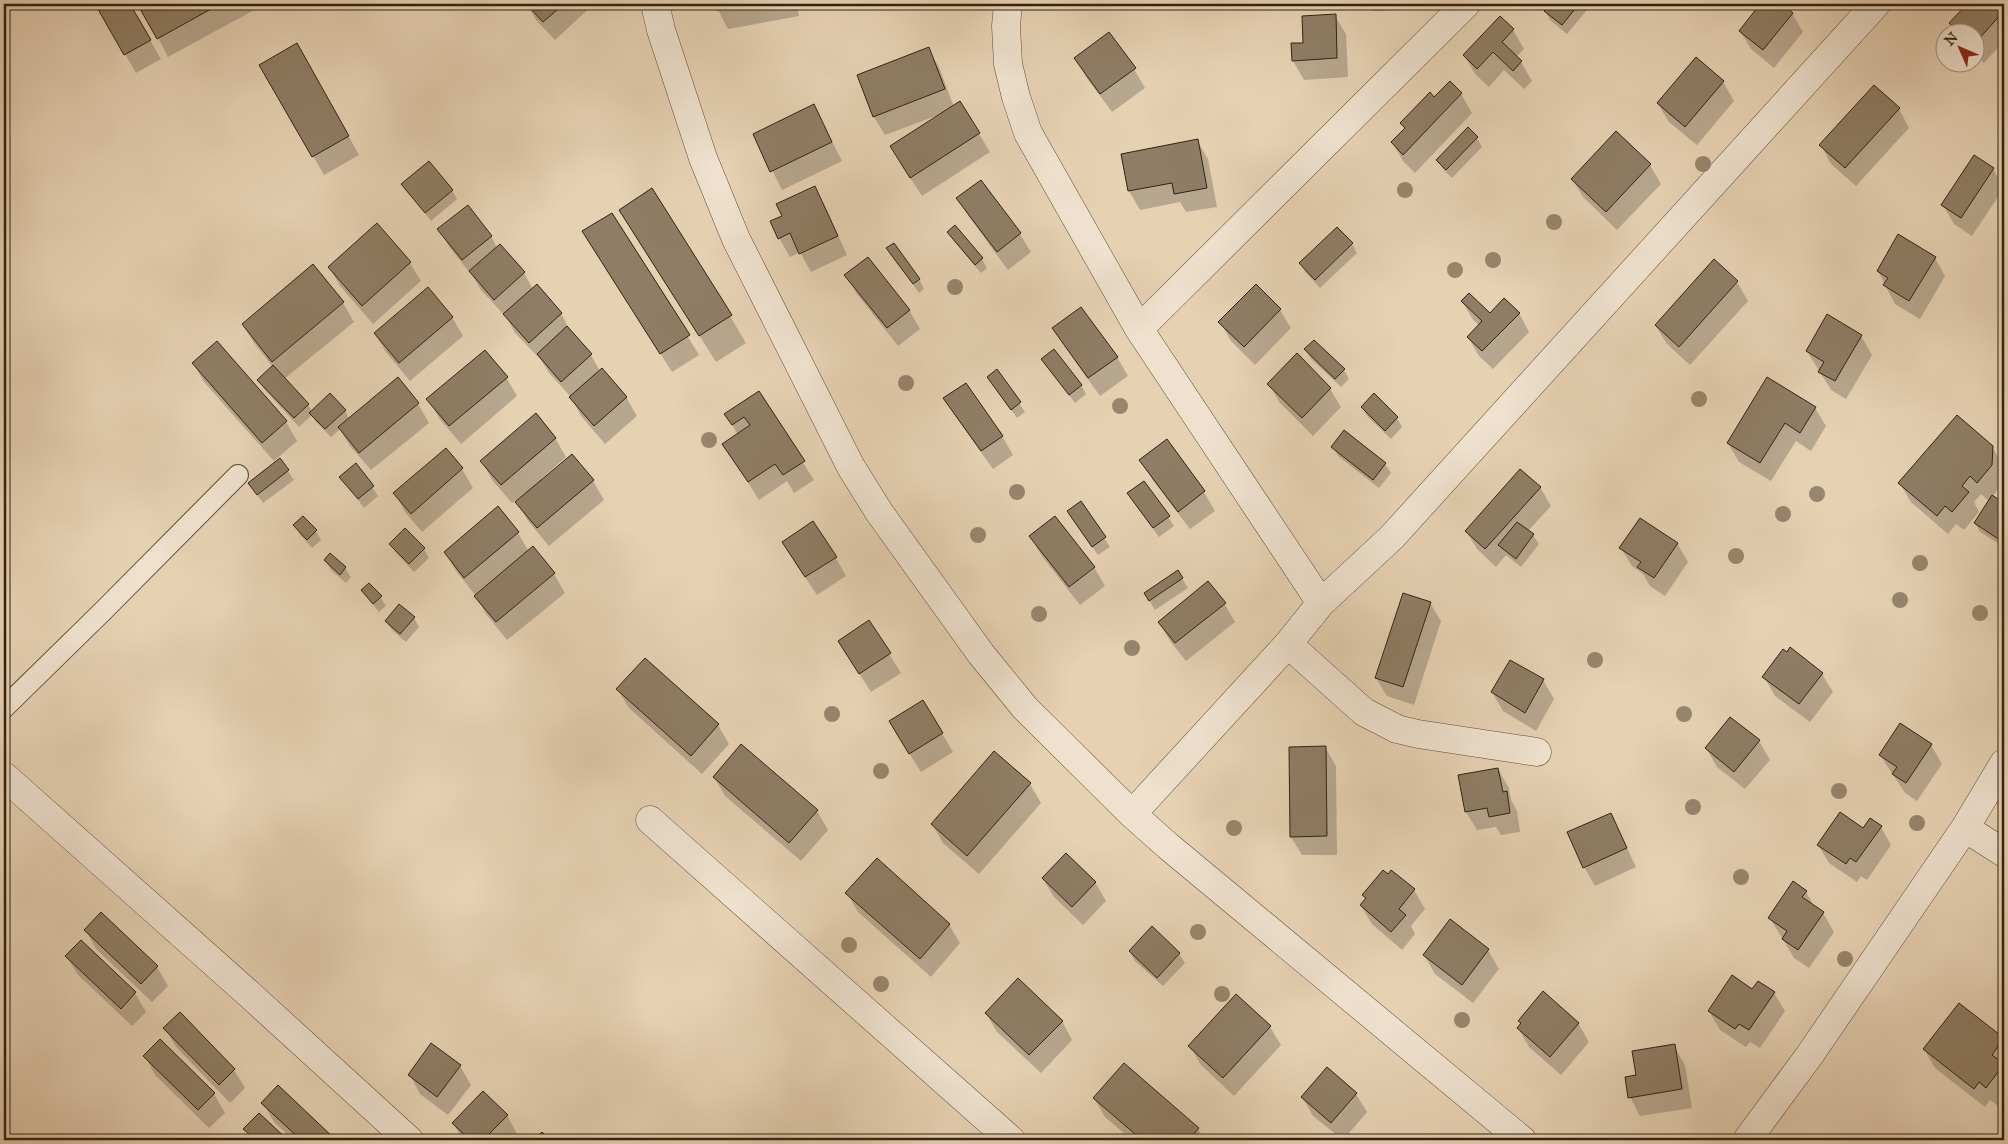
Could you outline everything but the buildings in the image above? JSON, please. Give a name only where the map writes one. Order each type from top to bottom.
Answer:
[{"type":"street","points":[[655,4],[661,30],[703,158],[736,239],[851,467],[896,536],[981,654],[1025,708],[1132,814],[1176,853],[1522,1140]]},
{"type":"street","points":[[1008,4],[1006,26],[1008,64],[1028,133],[1139,329],[1321,603]]},
{"type":"street","points":[[1139,329],[1466,4]]},
{"type":"street","points":[[1132,814],[1288,644],[1321,603],[1398,530],[1876,4]]},
{"type":"street","points":[[1288,644],[1364,712],[1397,729],[1418,734],[1537,752]]},
{"type":"street","points":[[1746,1140],[1810,1056],[1965,828],[2004,763]]},
{"type":"street","points":[[4,776],[249,994],[409,1140]]},
{"type":"street","points":[[650,820],[1011,1140]]},
{"type":"street","points":[[1965,828],[2004,853]]},
{"type":"lane","points":[[4,708],[238,475]]}]
